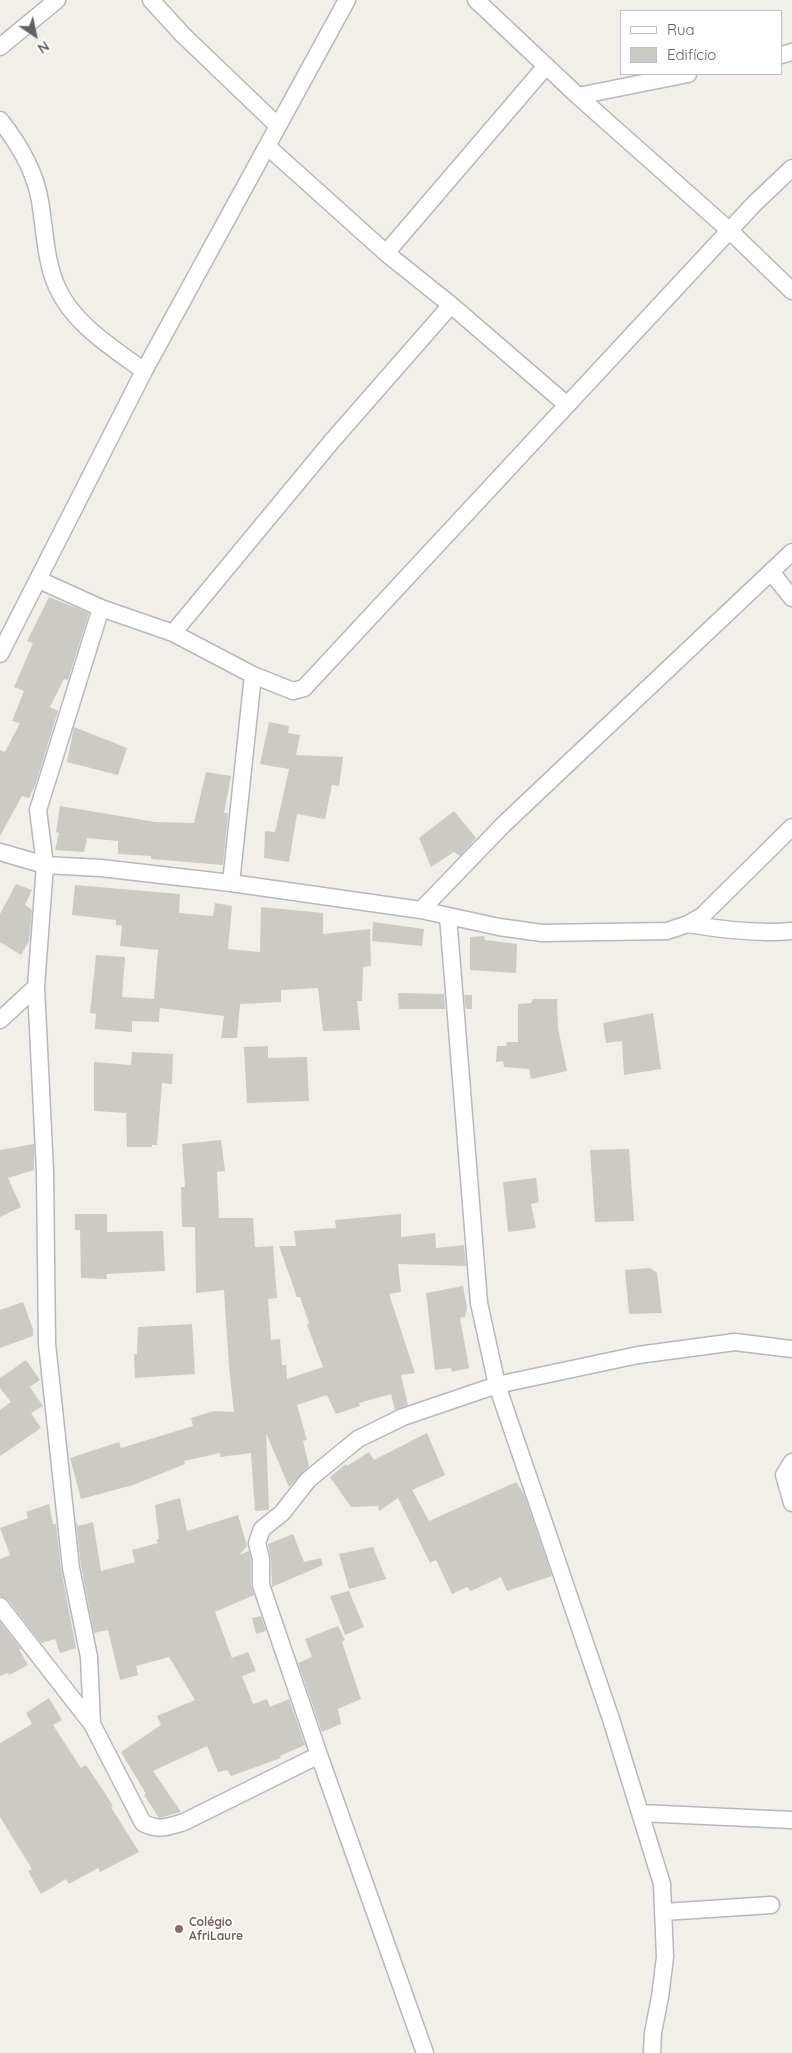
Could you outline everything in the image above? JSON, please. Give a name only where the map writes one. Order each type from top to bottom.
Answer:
[{"type":"street","points":[[0,47],[57,0]]},
{"type":"street","points":[[151,0],[182,35],[278,126]]},
{"type":"street","points":[[0,654],[144,371],[347,0]]},
{"type":"street","points":[[476,0],[578,96],[730,230],[792,291]]},
{"type":"street","points":[[386,253],[546,66]]},
{"type":"street","points":[[578,96],[683,75]]},
{"type":"street","points":[[0,120],[15,140],[28,164],[40,199],[48,262],[57,288],[70,308],[89,328],[144,371]]},
{"type":"street","points":[[268,146],[386,253],[451,305],[568,405]]},
{"type":"street","points":[[39,580],[101,608],[173,633],[253,675],[293,691],[304,688],[730,230],[792,168]]},
{"type":"street","points":[[173,633],[332,441],[451,305]]},
{"type":"street","points":[[421,910],[512,817],[772,573],[792,552]]},
{"type":"street","points":[[772,573],[792,598]]},
{"type":"street","points":[[92,1724],[89,1657],[71,1568],[47,1344],[45,1172],[36,987],[45,865],[38,810],[101,608]]},
{"type":"street","points":[[231,883],[253,675]]},
{"type":"street","points":[[0,852],[45,865],[101,868],[231,883],[421,910],[498,927],[542,933],[667,931],[688,924],[702,916],[792,828]]},
{"type":"street","points":[[448,916],[480,1303],[497,1385],[612,1719],[662,1884],[665,1957],[660,1997],[652,2033],[652,2053]]},
{"type":"street","points":[[688,924],[726,931],[792,931]]},
{"type":"street","points":[[0,1020],[36,987]]},
{"type":"street","points":[[425,2053],[261,1585],[261,1559],[257,1543],[262,1529],[282,1513],[308,1480],[358,1439],[403,1417],[497,1385],[638,1355],[734,1342],[792,1349]]},
{"type":"street","points":[[792,1462],[784,1475],[792,1503]]},
{"type":"street","points":[[0,1606],[92,1724],[143,1822],[153,1828],[165,1828],[184,1822],[319,1755]]},
{"type":"street","points":[[640,1813],[792,1820]]},
{"type":"street","points":[[664,1912],[771,1905]]},
{"type":"building","points":[[49,597],[89,613],[68,680],[64,679],[50,707],[58,711],[36,783],[29,798],[22,796],[0,836],[0,750],[5,752],[20,723],[12,721],[24,691],[14,687],[33,643],[27,641]]},
{"type":"building","points":[[269,722],[289,726],[288,733],[300,735],[296,755],[343,757],[339,786],[332,785],[325,819],[297,814],[289,862],[264,858],[265,831],[275,832],[289,769],[260,764]]},
{"type":"building","points":[[74,727],[127,748],[118,775],[67,762]]},
{"type":"building","points":[[206,772],[231,776],[224,813],[228,813],[223,865],[151,859],[151,856],[118,854],[118,841],[87,838],[84,852],[55,850],[59,833],[56,832],[60,806],[155,822],[194,823]]},
{"type":"building","points":[[454,811],[476,838],[460,856],[454,852],[431,867],[419,838]]},
{"type":"building","points":[[16,884],[32,890],[25,905],[32,910],[29,941],[21,955],[0,942],[0,914]]},
{"type":"building","points":[[75,885],[180,894],[179,913],[213,916],[215,903],[232,906],[228,949],[260,952],[261,907],[323,913],[323,934],[370,929],[371,966],[363,967],[362,1001],[357,1001],[360,1030],[323,1031],[318,988],[281,990],[281,1002],[240,1004],[237,1038],[221,1038],[224,1016],[160,1008],[159,1022],[132,1021],[132,1032],[95,1029],[96,1014],[90,1013],[96,955],[125,957],[122,997],[154,999],[158,950],[120,946],[122,926],[116,925],[116,920],[72,915]]},
{"type":"building","points":[[373,922],[424,929],[422,946],[372,941]]},
{"type":"building","points":[[484,936],[485,940],[517,944],[516,973],[470,970],[470,937]]},
{"type":"building","points":[[398,993],[444,994],[445,1009],[399,1009]]},
{"type":"building","points":[[464,995],[472,995],[472,1009],[466,1009]]},
{"type":"building","points":[[533,999],[557,999],[558,1028],[567,1071],[531,1079],[529,1069],[504,1067],[503,1061],[496,1062],[497,1046],[507,1046],[506,1042],[518,1042],[518,1004],[531,1003]]},
{"type":"building","points":[[653,1013],[661,1069],[624,1075],[622,1041],[606,1043],[603,1023]]},
{"type":"building","points":[[268,1046],[268,1058],[307,1057],[309,1101],[247,1103],[244,1047]]},
{"type":"building","points":[[132,1052],[173,1054],[172,1084],[162,1083],[157,1145],[152,1145],[152,1147],[127,1147],[126,1113],[94,1111],[94,1062],[131,1065]]},
{"type":"building","points":[[221,1140],[225,1171],[217,1172],[219,1218],[253,1218],[255,1247],[273,1246],[277,1298],[268,1299],[271,1340],[280,1339],[282,1365],[286,1365],[287,1379],[323,1367],[307,1325],[309,1323],[300,1297],[297,1297],[279,1246],[296,1246],[294,1231],[336,1228],[335,1220],[401,1214],[401,1237],[435,1233],[436,1248],[464,1245],[466,1266],[398,1264],[401,1292],[389,1294],[415,1373],[401,1375],[408,1405],[395,1410],[391,1394],[359,1403],[360,1406],[336,1414],[327,1395],[297,1405],[307,1440],[303,1441],[309,1466],[289,1487],[266,1433],[269,1510],[255,1511],[251,1453],[220,1457],[220,1453],[184,1461],[185,1464],[133,1485],[81,1499],[70,1458],[119,1442],[121,1448],[193,1426],[191,1418],[214,1411],[234,1412],[224,1290],[196,1293],[195,1227],[182,1227],[181,1187],[185,1187],[182,1144]]},
{"type":"building","points":[[34,1144],[34,1170],[8,1178],[21,1207],[0,1217],[0,1150]]},
{"type":"building","points":[[629,1149],[634,1221],[595,1222],[590,1150]]},
{"type":"building","points":[[536,1178],[539,1202],[531,1204],[536,1228],[508,1232],[503,1182]]},
{"type":"building","points":[[75,1214],[107,1214],[107,1232],[163,1231],[165,1271],[106,1274],[107,1279],[81,1278],[80,1230],[75,1230]]},
{"type":"building","points":[[650,1268],[657,1273],[662,1313],[629,1314],[625,1270]]},
{"type":"building","points":[[463,1286],[467,1308],[465,1317],[460,1318],[469,1368],[452,1372],[451,1368],[435,1370],[426,1293]]},
{"type":"building","points":[[23,1302],[33,1329],[33,1336],[0,1348],[0,1310]]},
{"type":"building","points":[[192,1324],[195,1374],[135,1378],[134,1354],[137,1354],[138,1327]]},
{"type":"building","points":[[26,1360],[40,1380],[30,1387],[43,1406],[31,1413],[41,1428],[0,1456],[0,1410],[11,1402],[0,1388],[0,1378]]},
{"type":"building","points":[[427,1433],[445,1475],[412,1490],[429,1521],[516,1482],[524,1494],[552,1576],[507,1591],[501,1577],[471,1591],[467,1587],[452,1594],[436,1560],[430,1563],[398,1498],[379,1511],[378,1506],[351,1507],[330,1477],[346,1464],[347,1466],[369,1452],[374,1460]]},
{"type":"building","points":[[180,1498],[187,1531],[238,1515],[247,1546],[239,1555],[249,1551],[251,1585],[254,1595],[215,1612],[232,1658],[248,1652],[256,1671],[242,1676],[253,1704],[267,1699],[270,1707],[289,1699],[305,1745],[280,1756],[281,1758],[231,1776],[227,1770],[218,1772],[207,1746],[153,1771],[181,1812],[159,1818],[144,1795],[146,1794],[121,1752],[161,1725],[157,1716],[195,1700],[169,1657],[136,1666],[138,1675],[120,1680],[108,1630],[94,1633],[81,1566],[76,1522],[78,1526],[93,1522],[101,1571],[135,1562],[132,1550],[158,1543],[156,1540],[159,1539],[155,1505]]},
{"type":"building","points":[[49,1504],[53,1524],[56,1524],[61,1569],[76,1648],[60,1653],[55,1639],[41,1643],[8,1600],[0,1596],[0,1559],[10,1555],[0,1528],[28,1518],[26,1512]]},
{"type":"building","points":[[293,1534],[304,1562],[321,1558],[323,1565],[272,1587],[271,1559],[268,1544]]},
{"type":"building","points":[[373,1547],[386,1579],[349,1589],[339,1554]]},
{"type":"building","points":[[349,1591],[364,1627],[345,1635],[330,1596]]},
{"type":"building","points":[[261,1616],[266,1631],[256,1634],[252,1618]]},
{"type":"building","points":[[0,1622],[21,1649],[19,1649],[28,1665],[9,1675],[8,1673],[0,1676]]},
{"type":"building","points":[[338,1626],[345,1640],[342,1642],[361,1699],[338,1709],[341,1724],[322,1732],[298,1663],[312,1657],[305,1639]]},
{"type":"building","points":[[49,1698],[62,1720],[53,1725],[81,1768],[86,1765],[105,1793],[113,1806],[111,1807],[139,1852],[100,1872],[98,1868],[69,1884],[66,1879],[41,1894],[28,1871],[32,1869],[0,1817],[0,1743],[32,1724],[26,1713]]},
{"type":"place","name":"Colégio AfriLaure","points":[[179,1929]]}]
